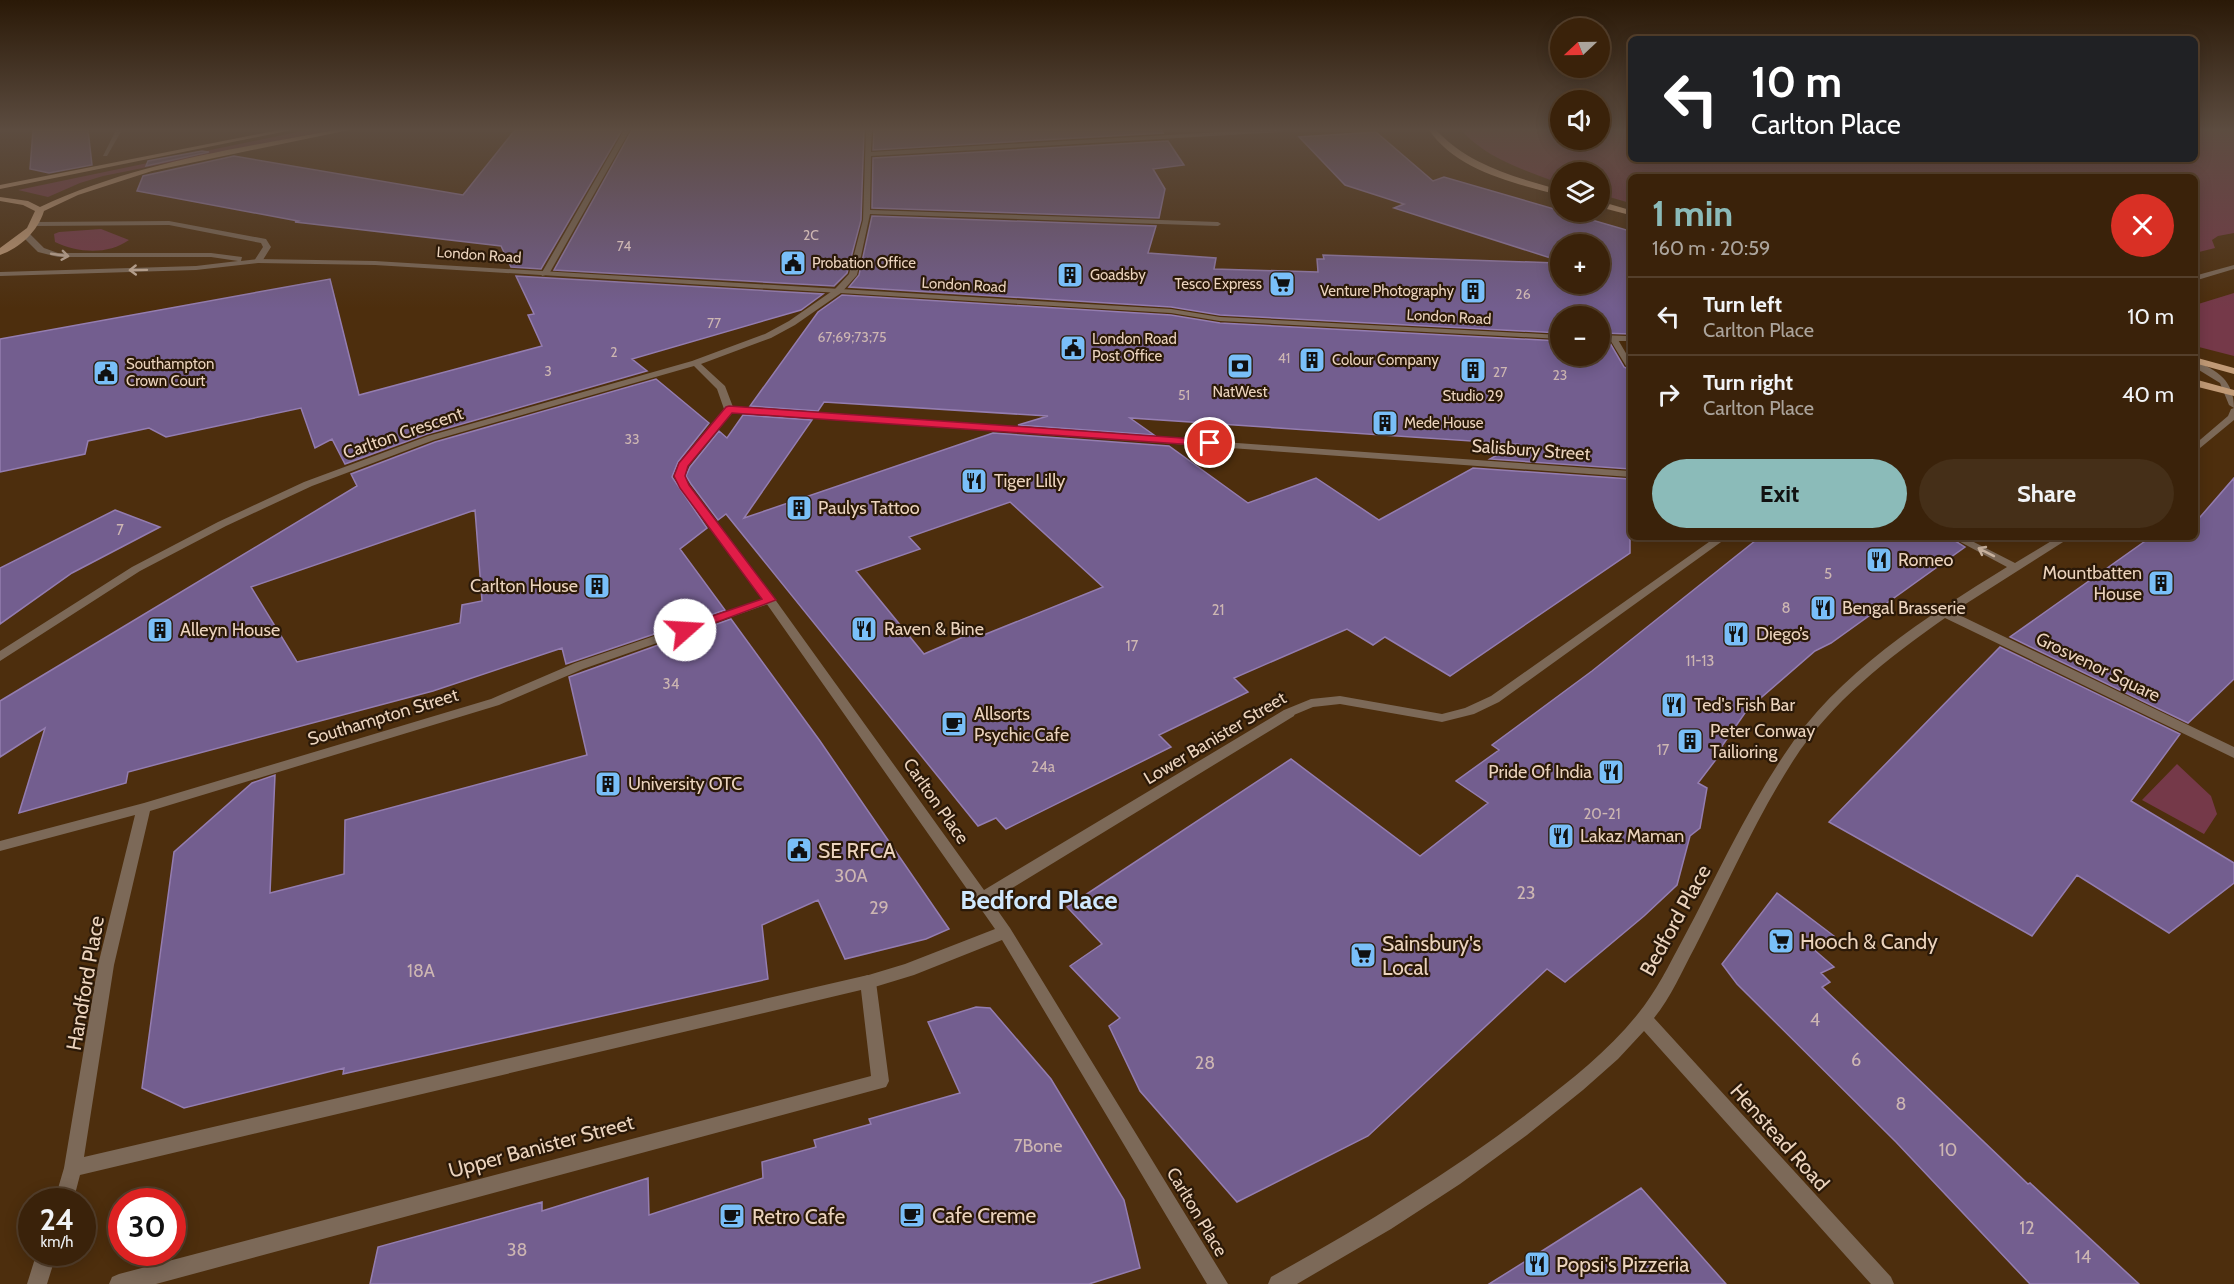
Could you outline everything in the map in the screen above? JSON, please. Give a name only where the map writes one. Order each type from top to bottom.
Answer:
[{"type":"main road","points":[[0,252],[26,236],[36,224],[40,210],[84,190]]},
{"type":"main road","points":[[0,199],[25,203],[40,210]]},
{"type":"main road","points":[[1610,207],[1628,212]]},
{"type":"main road","points":[[2198,362],[2234,371]]},
{"type":"main road","points":[[2198,383],[2232,393]]},
{"type":"street","points":[[545,274],[593,190]]},
{"type":"street","name":"Carlton Crescent","points":[[0,657],[136,569],[222,524],[308,484],[431,438],[696,363],[768,336],[813,310],[838,291],[853,275],[866,212],[867,190]]},
{"type":"street","points":[[866,212],[1218,224]]},
{"type":"street","points":[[36,224],[137,222],[182,225],[257,239],[267,244],[258,261]]},
{"type":"street","name":"London Road","points":[[26,236],[41,250],[58,255],[211,255],[258,261],[375,262],[1172,311],[1220,319],[1550,336]]},
{"type":"street","name":"London Road","points":[[0,274],[196,268],[258,261]]},
{"type":"street","points":[[2198,278],[2234,267]]},
{"type":"street","points":[[1613,338],[1628,339]]},
{"type":"street","points":[[1613,338],[1628,363]]},
{"type":"street","points":[[696,363],[722,386],[729,409]]},
{"type":"street","points":[[2198,364],[2213,373],[2232,393],[2234,405]]},
{"type":"street","name":"Salisbury Street","points":[[729,409],[1628,474]]},
{"type":"street","name":"Carlton Place","points":[[729,409],[683,465],[679,476],[684,486],[770,600],[1005,933],[1218,1284]]},
{"type":"street","points":[[2198,447],[2232,417],[2234,411]]},
{"type":"street","name":"Lower Banister Street","points":[[982,899],[1289,713],[1311,703],[1340,700],[1442,718],[1470,711],[1495,699],[1719,540]]},
{"type":"street","points":[[1962,540],[2015,567]]},
{"type":"street","name":"Bedford Place","points":[[1278,1284],[1332,1254],[1503,1145],[1610,1056],[1644,1019],[1669,980],[1790,756],[1824,711],[1854,681],[1945,613],[2061,540]]},
{"type":"street","name":"Southampton Street","points":[[0,846],[144,808],[495,702],[579,666],[770,600]]},
{"type":"street","name":"Grosvenor Square","points":[[1945,613],[2234,753]]},
{"type":"street","name":"Handford Place","points":[[73,1168],[106,965],[144,808]]},
{"type":"street","points":[[67,1188],[73,1168],[868,981],[908,970],[1005,933]]},
{"type":"street","name":"Upper Banister Street","points":[[119,1284],[880,1081],[868,981]]},
{"type":"street","name":"Henstead Road","points":[[1644,1019],[1884,1284]]},
{"type":"street","points":[[37,1284],[42,1266]]},
{"type":"shaded area","points":[[18,190],[64,190],[48,197]]},
{"type":"shaded area","points":[[1610,190],[1628,190],[1628,202],[1610,197]]},
{"type":"shaded area","points":[[2198,190],[2234,190],[2234,233],[2218,236],[2212,240],[2215,248],[2198,252]]},
{"type":"shaded area","points":[[101,229],[129,240],[112,248],[93,251],[64,246],[55,242],[54,234],[59,232]]},
{"type":"shaded area","points":[[2234,293],[2234,356],[2198,347],[2198,304]]},
{"type":"shaded area","points":[[2177,764],[2211,796],[2217,814],[2204,834],[2142,800]]},
{"type":"building","points":[[433,190],[463,195],[467,190],[587,190],[541,269],[511,267],[501,246],[295,222],[298,221],[137,191]]},
{"type":"building","points":[[599,190],[862,190],[861,220],[847,273],[834,286],[554,270]]},
{"type":"building","points":[[872,190],[1165,190],[1159,218],[872,208]]},
{"type":"building","points":[[1360,190],[1489,190],[1550,208],[1550,222],[1599,222],[1628,230],[1628,334],[1610,333],[1610,306],[1550,306],[1550,332],[1220,315],[1171,307],[849,287],[859,275],[872,216],[1156,226],[1148,253],[1216,258],[1214,269],[1318,272],[1317,259],[1324,259],[1323,255],[1550,263],[1550,294],[1610,294],[1610,234],[1550,234],[1550,258],[1394,208],[1404,204]]},
{"type":"building","points":[[516,276],[823,294],[801,310],[632,359],[647,371],[427,434],[345,464],[332,439],[315,448],[301,408],[166,437],[149,428],[88,441],[85,454],[0,472],[0,339],[330,279],[359,395],[542,346],[528,315],[534,314]]},
{"type":"building","points":[[842,295],[1171,315],[1220,323],[1550,340],[1550,366],[1610,366],[1610,343],[1624,367],[1628,369],[1628,469],[1490,459],[1517,444],[1130,418],[1154,435],[1018,425],[1048,416],[824,402],[818,411],[750,406],[818,312]]},
{"type":"building","points":[[656,379],[709,423],[678,462],[672,477],[707,528],[680,549],[725,610],[566,664],[562,648],[433,691],[128,772],[126,783],[19,813],[45,728],[0,757],[0,701],[357,486],[351,474],[435,442]],"holes":[[[475,510],[482,601],[462,605],[460,623],[297,662],[251,587]]]},
{"type":"building","points":[[743,415],[812,420],[744,518],[993,433],[1169,446],[1248,503],[1316,478],[1379,520],[1473,468],[1628,479],[1630,553],[1450,676],[1385,637],[1373,645],[1347,629],[1234,678],[1248,692],[1159,735],[1171,747],[1006,829],[996,818],[978,826],[726,514],[718,520],[691,484],[686,476],[690,467],[719,431],[727,438]],"holes":[[[1010,502],[1103,587],[981,636],[977,631],[924,654],[856,571],[920,549],[909,537]]]},
{"type":"building","name":"Mountbatten House","points":[[2234,478],[2234,679],[2188,723],[2010,637],[2147,540],[2198,540],[2198,519]]},
{"type":"building","points":[[115,510],[160,527],[72,573],[0,624],[0,568]]},
{"type":"building","points":[[1756,540],[1954,540],[1965,547],[1831,643],[1815,651],[1747,710],[1722,746],[1724,749],[1698,783],[1707,788],[1700,828],[1690,836],[1677,885],[1644,916],[1565,982],[1547,969],[1368,1136],[1237,1202],[1140,1091],[1109,1026],[1120,1018],[1070,966],[1102,944],[1067,907],[1291,759],[1420,856],[1488,803],[1456,781],[1499,750],[1492,745],[1592,671]]},
{"type":"building","points":[[731,619],[820,741],[949,929],[926,939],[845,959],[818,900],[762,925],[768,979],[343,1074],[344,1068],[184,1108],[142,1088],[174,852],[252,783],[275,775],[270,893],[344,874],[345,820],[587,755],[569,677]]},
{"type":"building","points":[[2000,647],[2180,734],[2131,801],[2234,863],[2234,883],[2169,933],[2077,875],[2032,936],[1829,822]]},
{"type":"building","points":[[1777,893],[1834,936],[1811,947],[1834,967],[1821,973],[1830,982],[1822,987],[2028,1184],[2030,1183],[2139,1284],[2030,1284],[1896,1142],[1737,984],[1722,964]]},
{"type":"building","points":[[976,1007],[990,1008],[1051,1079],[1124,1200],[1140,1268],[1089,1284],[370,1284],[378,1247],[542,1202],[542,1211],[648,1178],[649,1215],[763,1178],[762,1162],[816,1147],[814,1140],[871,1124],[869,1119],[960,1093],[928,1022]]},
{"type":"building","points":[[1641,1188],[1726,1284],[1489,1284],[1542,1251]]},
{"type":"place","name":"Probation Office","points":[[793,263]]},
{"type":"place","name":"Goadsby","points":[[1070,275]]},
{"type":"place","name":"Tesco Express","points":[[1282,284]]},
{"type":"place","name":"Venture Photography","points":[[1473,291]]},
{"type":"place","name":"London Road Post Office","points":[[1073,348]]},
{"type":"place","name":"Colour Company","points":[[1312,360]]},
{"type":"place","name":"NatWest","points":[[1240,366]]},
{"type":"place","name":"Studio 29","points":[[1473,370]]},
{"type":"place","name":"Southampton Crown Court","points":[[106,373]]},
{"type":"place","name":"Mede House","points":[[1385,423]]},
{"type":"place","name":"Tiger Lilly","points":[[974,481]]},
{"type":"place","name":"Paulys Tattoo","points":[[799,508]]},
{"type":"place","name":"Romeo","points":[[1879,560]]},
{"type":"place","name":"Mountbatten House","points":[[2161,583]]},
{"type":"place","name":"Carlton House","points":[[597,586]]},
{"type":"place","name":"Bengal Brasserie","points":[[1823,608]]},
{"type":"place","name":"Raven & Bine","points":[[864,629]]},
{"type":"place","name":"Alleyn House","points":[[160,630]]},
{"type":"place","name":"Diego’s","points":[[1736,634]]},
{"type":"place","name":"Ted's Fish Bar","points":[[1674,705]]},
{"type":"place","name":"Allsorts Psychic Cafe","points":[[954,724]]},
{"type":"place","name":"Peter Conway Tailioring","points":[[1690,741]]},
{"type":"place","name":"Pride Of India","points":[[1611,772]]},
{"type":"place","name":"University OTC","points":[[608,784]]},
{"type":"place","name":"Lakaz Maman","points":[[1561,836]]},
{"type":"place","name":"SE RFCA","points":[[799,850]]},
{"type":"place","name":"Hooch & Candy","points":[[1781,941]]},
{"type":"place","name":"Sainsbury's Local","points":[[1363,955]]},
{"type":"place","name":"Cafe Creme","points":[[912,1215]]},
{"type":"place","name":"Retro Cafe","points":[[732,1216]]},
{"type":"place","name":"Popsi's Pizzeria","points":[[1537,1264]]},
{"type":"district","name":"Bedford Place","points":[[1039,900]]},
{"type":"route","points":[[685,630],[770,600],[684,486],[679,476],[683,465],[729,409],[1210,443]]}]
